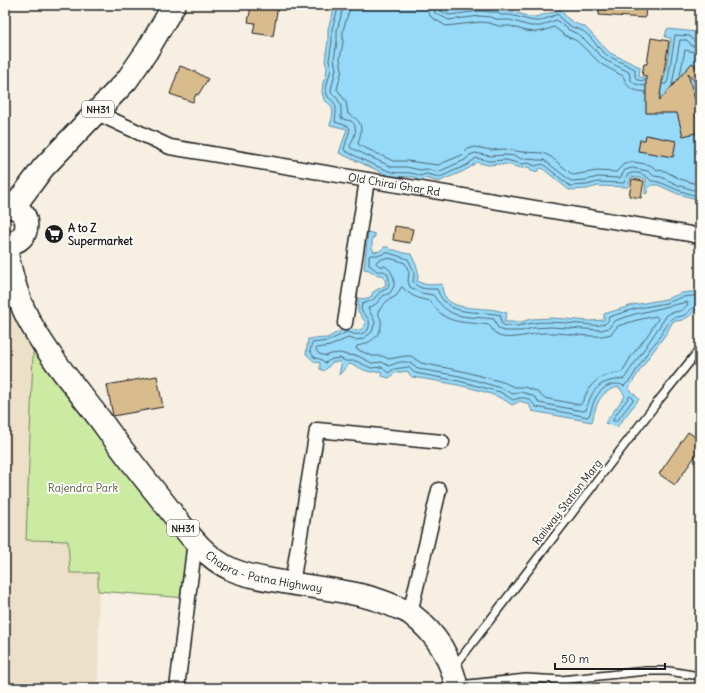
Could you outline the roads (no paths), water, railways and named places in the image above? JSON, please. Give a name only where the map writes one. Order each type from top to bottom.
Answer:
[{"type":"highway","name":"NH31","points":[[5,243],[11,244],[17,242],[26,233],[26,220],[20,210],[10,207],[95,112],[127,80],[147,51],[174,5]]},
{"type":"highway","name":"Chapra - Patna Highway","points":[[5,243],[9,267],[19,299],[30,323],[68,378],[126,456],[195,541],[210,555],[233,570],[292,584],[361,595],[388,603],[410,613],[428,630],[443,648],[455,681]]},
{"type":"street","name":"Old Chirai Ghar Rd","points":[[95,112],[170,147],[690,234],[700,237]]},
{"type":"street","points":[[345,323],[367,180]]},
{"type":"street","points":[[292,584],[317,430],[442,442]]},
{"type":"street","points":[[410,613],[439,490]]},
{"type":"street","points":[[177,688],[195,541]]},
{"type":"lane","name":"Railway Station Marg","points":[[455,681],[659,400],[700,349]]},
{"type":"lane","points":[[455,681],[521,678],[561,680],[646,671],[669,671],[693,676]]},
{"type":"water","points":[[433,5],[440,6],[449,11],[480,7],[497,8],[502,11],[511,11],[530,17],[561,10],[566,17],[574,23],[585,27],[610,53],[640,67],[639,77],[664,80],[671,38],[665,37],[667,29],[697,32],[696,38],[700,38],[700,204],[693,198],[678,194],[658,185],[652,185],[649,187],[647,193],[645,194],[646,179],[631,177],[628,187],[598,186],[587,189],[569,190],[542,168],[537,172],[531,170],[529,167],[522,168],[505,164],[488,165],[476,162],[464,171],[439,182],[425,178],[419,181],[414,177],[390,176],[339,153],[347,129],[330,125],[333,111],[330,105],[324,100],[322,92],[327,68],[325,61],[328,29],[335,6]]},
{"type":"water","points":[[368,232],[375,234],[375,237],[372,238],[372,248],[374,252],[380,251],[384,247],[388,247],[391,250],[411,254],[418,271],[417,281],[420,283],[432,285],[442,284],[443,292],[446,298],[457,305],[507,313],[504,322],[521,322],[531,319],[552,318],[590,321],[604,320],[604,314],[633,305],[666,299],[682,293],[700,291],[700,305],[685,319],[673,321],[664,337],[628,388],[639,399],[617,427],[605,423],[625,396],[619,387],[612,389],[603,395],[597,405],[592,422],[532,411],[529,404],[520,401],[512,405],[492,394],[450,383],[412,377],[407,371],[395,373],[389,378],[382,376],[381,371],[371,372],[349,364],[339,375],[341,365],[340,362],[333,362],[324,371],[320,369],[320,363],[315,362],[306,354],[308,339],[327,338],[348,327],[353,330],[361,330],[365,326],[366,323],[358,311],[358,299],[371,297],[373,292],[386,285],[383,275],[377,275],[364,269]]},
{"type":"place","name":"A to Z Supermarket","points":[[54,234]]},
{"type":"park label","name":"Rajendra Park","points":[[83,488]]}]
